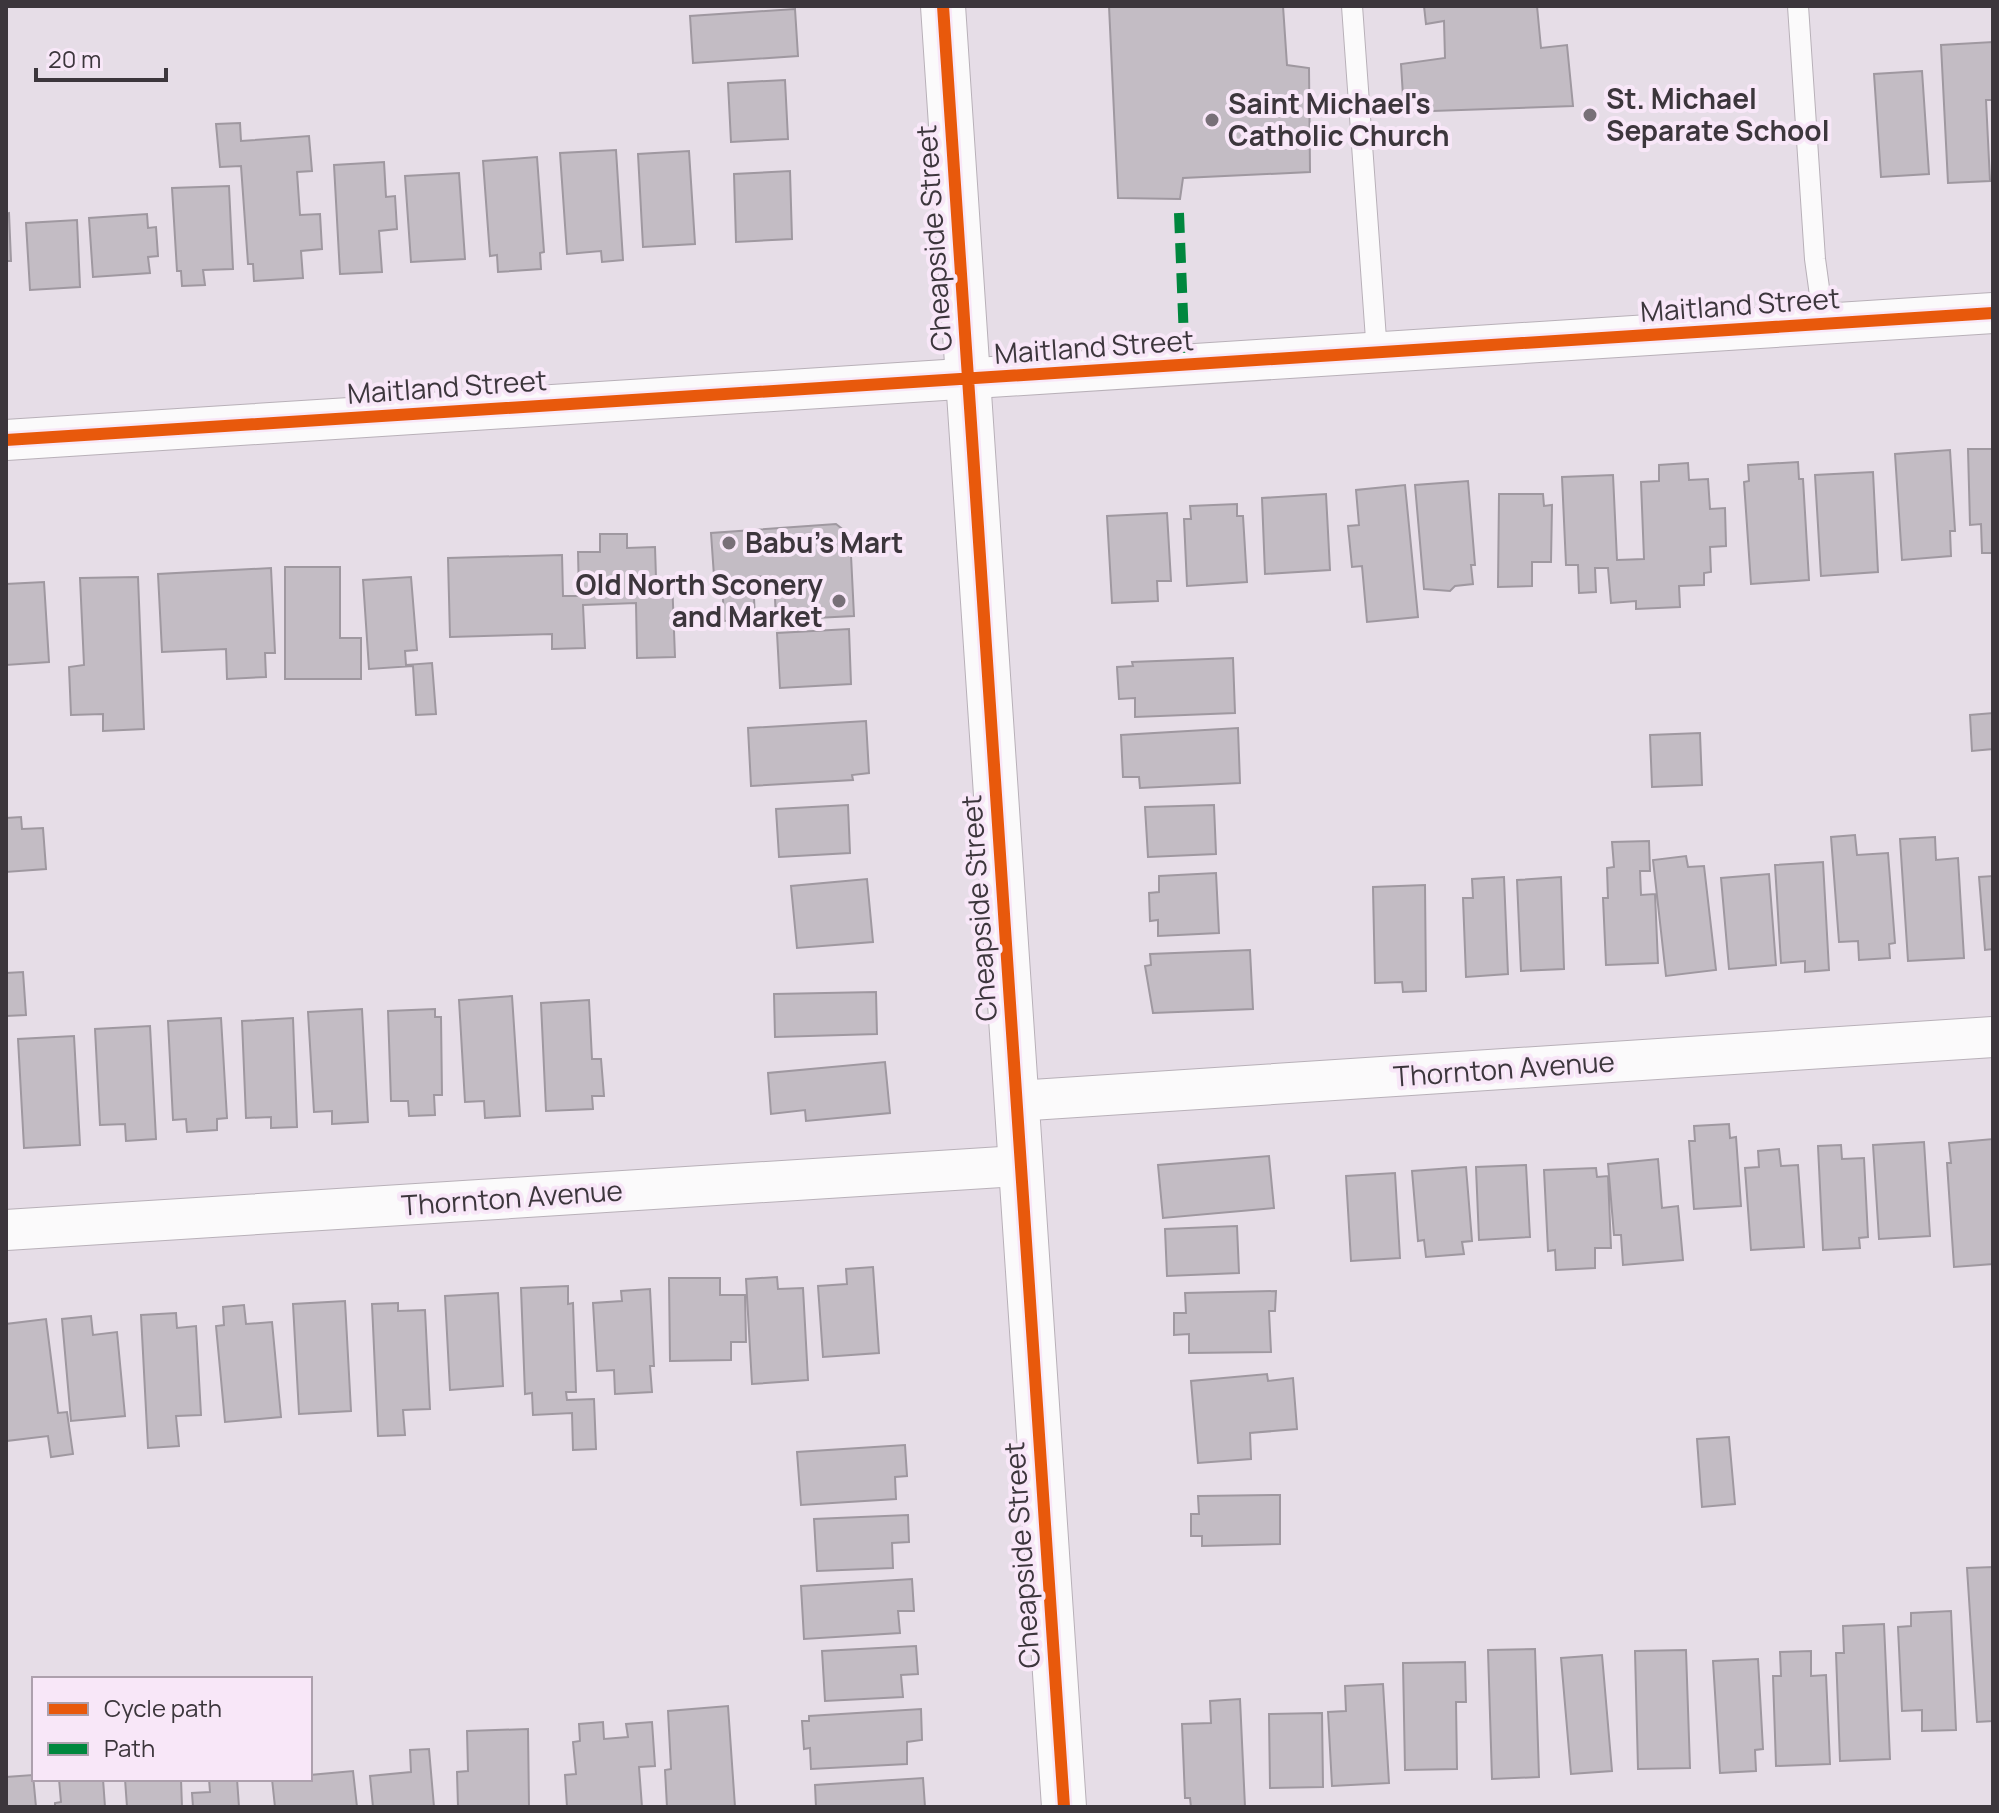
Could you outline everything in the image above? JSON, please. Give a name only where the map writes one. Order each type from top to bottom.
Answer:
[{"type":"street","name":"Cheapside Street","points":[[943,6],[1018,1166],[1064,1807]]},
{"type":"street","name":"Maitland Street","points":[[6,440],[1993,313]]},
{"type":"street","name":"Thornton Avenue","points":[[1015,1101],[1993,1037]]},
{"type":"street","name":"Thornton Avenue","points":[[6,1230],[1018,1166]]},
{"type":"lane","points":[[1352,6],[1377,353]]},
{"type":"lane","points":[[1798,6],[1815,259],[1824,324]]},
{"type":"building","name":"Saint Michael's Catholic Church","points":[[1109,6],[1283,6],[1287,65],[1309,68],[1310,172],[1183,178],[1180,199],[1118,198]]},
{"type":"building","points":[[1424,6],[1537,6],[1541,48],[1567,45],[1573,106],[1404,112],[1401,64],[1445,58],[1444,21],[1426,24]]},
{"type":"building","points":[[795,9],[798,56],[693,63],[690,16]]},
{"type":"building","points":[[1993,42],[1993,100],[1986,100],[1990,181],[1948,183],[1941,45]]},
{"type":"building","points":[[1922,71],[1929,174],[1881,177],[1874,74]]},
{"type":"building","points":[[785,80],[788,139],[731,142],[728,83]]},
{"type":"building","points":[[240,123],[241,141],[309,136],[312,171],[297,172],[300,215],[320,214],[322,249],[301,251],[303,278],[254,281],[253,264],[248,264],[241,166],[220,167],[216,124]]},
{"type":"building","points":[[616,150],[623,260],[602,262],[601,251],[567,254],[560,153]]},
{"type":"building","points":[[689,151],[695,244],[643,247],[638,154]]},
{"type":"building","points":[[537,157],[544,252],[540,253],[541,269],[498,272],[497,255],[490,256],[483,161]]},
{"type":"building","points":[[384,162],[386,197],[395,196],[397,229],[379,231],[382,272],[340,274],[334,165]]},
{"type":"building","points":[[790,171],[792,239],[736,242],[734,174]]},
{"type":"building","points":[[459,173],[465,259],[411,262],[405,176]]},
{"type":"building","points":[[229,186],[233,269],[203,270],[205,285],[182,286],[181,271],[177,271],[172,188]]},
{"type":"building","points":[[9,213],[11,261],[6,261],[6,214]]},
{"type":"building","points":[[147,214],[148,228],[156,227],[158,256],[148,257],[150,273],[93,277],[89,218]]},
{"type":"building","points":[[77,220],[80,287],[30,290],[26,223]]},
{"type":"building","points":[[1968,449],[1993,449],[1993,553],[1982,553],[1981,524],[1970,525]]},
{"type":"building","points":[[1950,450],[1955,531],[1950,531],[1951,556],[1902,560],[1895,454]]},
{"type":"building","points":[[1798,462],[1799,479],[1803,479],[1809,580],[1751,584],[1744,482],[1749,481],[1748,465]]},
{"type":"building","points":[[1688,463],[1689,480],[1708,479],[1710,509],[1725,508],[1726,546],[1710,547],[1711,572],[1704,573],[1704,585],[1679,586],[1680,607],[1636,609],[1636,601],[1611,603],[1608,568],[1595,568],[1596,592],[1579,593],[1578,565],[1566,565],[1562,477],[1613,475],[1617,560],[1644,559],[1641,482],[1659,481],[1659,465]]},
{"type":"building","points":[[1873,472],[1878,572],[1821,576],[1815,475]]},
{"type":"building","points":[[1468,481],[1475,565],[1471,565],[1473,584],[1455,586],[1450,591],[1424,589],[1415,485]]},
{"type":"building","points":[[1405,485],[1418,617],[1367,622],[1362,566],[1352,567],[1348,526],[1359,525],[1356,490]]},
{"type":"building","points":[[1326,494],[1330,570],[1265,574],[1262,498]]},
{"type":"building","points":[[1499,494],[1543,494],[1544,506],[1552,505],[1551,562],[1532,562],[1532,586],[1498,587]]},
{"type":"building","points":[[1237,504],[1237,516],[1243,516],[1247,582],[1187,586],[1184,519],[1191,519],[1190,506]]},
{"type":"building","points":[[1167,513],[1171,581],[1157,581],[1158,601],[1112,603],[1107,516]]},
{"type":"building","points":[[836,524],[850,535],[854,616],[776,620],[774,576],[753,577],[755,619],[724,621],[722,577],[714,576],[711,533]]},
{"type":"building","points":[[600,534],[627,534],[627,548],[655,547],[656,578],[672,578],[675,657],[637,658],[636,603],[583,605],[585,648],[552,649],[552,634],[450,637],[448,558],[562,555],[563,596],[579,596],[578,552],[600,552]]},
{"type":"building","points":[[285,567],[340,567],[340,638],[361,638],[361,679],[285,679]]},
{"type":"building","points":[[271,568],[275,653],[265,653],[266,677],[227,679],[226,649],[162,652],[158,574]]},
{"type":"building","points":[[138,577],[144,729],[103,731],[103,714],[71,715],[69,667],[84,665],[80,578]]},
{"type":"building","points":[[411,577],[417,650],[405,651],[406,665],[432,663],[436,714],[416,715],[413,666],[369,669],[363,580]]},
{"type":"building","points":[[44,582],[49,662],[6,665],[6,584]]},
{"type":"building","points":[[849,629],[851,684],[780,688],[777,633]]},
{"type":"building","points":[[1233,658],[1235,713],[1135,717],[1135,698],[1119,699],[1117,667],[1133,666],[1132,662]]},
{"type":"building","points":[[1993,713],[1993,749],[1972,751],[1970,715]]},
{"type":"building","points":[[866,721],[869,773],[852,775],[853,780],[751,786],[748,728]]},
{"type":"building","points":[[1238,728],[1240,783],[1140,788],[1139,777],[1123,777],[1121,735]]},
{"type":"building","points":[[1700,733],[1702,785],[1652,787],[1650,735]]},
{"type":"building","points":[[848,805],[850,853],[779,857],[776,809]]},
{"type":"building","points":[[1214,805],[1216,854],[1148,857],[1145,807]]},
{"type":"building","points":[[21,817],[22,829],[43,828],[46,869],[6,872],[6,818]]},
{"type":"building","points":[[1855,835],[1857,855],[1888,853],[1895,943],[1889,944],[1890,958],[1859,960],[1858,941],[1839,942],[1831,837]]},
{"type":"building","points":[[1935,837],[1936,860],[1958,858],[1964,958],[1908,961],[1900,839]]},
{"type":"building","points":[[1649,841],[1650,871],[1640,871],[1641,895],[1655,894],[1658,963],[1606,965],[1603,898],[1608,898],[1607,868],[1614,867],[1612,842]]},
{"type":"building","points":[[1686,856],[1688,867],[1704,866],[1716,970],[1666,976],[1653,860]]},
{"type":"building","points":[[1823,862],[1829,970],[1805,972],[1805,961],[1781,963],[1775,865]]},
{"type":"building","points":[[1216,873],[1219,933],[1158,936],[1158,920],[1150,921],[1149,893],[1159,892],[1159,876]]},
{"type":"building","points":[[1769,874],[1776,965],[1729,969],[1721,878]]},
{"type":"building","points":[[1993,876],[1993,949],[1985,950],[1979,877]]},
{"type":"building","points":[[1504,877],[1508,974],[1466,977],[1463,898],[1473,898],[1472,879]]},
{"type":"building","points":[[1561,877],[1564,969],[1521,971],[1517,880]]},
{"type":"building","points":[[867,879],[873,942],[797,948],[791,886]]},
{"type":"building","points":[[1425,885],[1426,991],[1403,992],[1402,982],[1375,983],[1373,887]]},
{"type":"building","points":[[1250,950],[1253,1009],[1153,1013],[1145,966],[1151,965],[1150,954]]},
{"type":"building","points":[[23,972],[26,1015],[6,1016],[6,973]]},
{"type":"building","points":[[876,992],[877,1034],[775,1037],[774,994]]},
{"type":"building","points":[[512,996],[520,1116],[485,1118],[484,1101],[465,1102],[459,1000]]},
{"type":"building","points":[[589,1000],[592,1059],[601,1059],[604,1096],[592,1096],[593,1109],[546,1111],[541,1003]]},
{"type":"building","points":[[362,1009],[368,1122],[332,1124],[332,1111],[314,1112],[308,1012]]},
{"type":"building","points":[[435,1009],[435,1017],[441,1017],[442,1095],[434,1095],[435,1115],[409,1116],[408,1101],[391,1101],[388,1011]]},
{"type":"building","points":[[221,1018],[227,1118],[217,1119],[217,1130],[187,1132],[186,1119],[173,1120],[168,1021]]},
{"type":"building","points":[[293,1018],[297,1127],[271,1128],[271,1117],[246,1118],[242,1021]]},
{"type":"building","points":[[150,1026],[156,1139],[126,1141],[125,1124],[100,1125],[95,1029]]},
{"type":"building","points":[[74,1036],[80,1145],[24,1148],[18,1039]]},
{"type":"building","points":[[885,1062],[890,1113],[806,1121],[805,1110],[771,1114],[768,1073]]},
{"type":"building","points":[[1729,1124],[1730,1138],[1736,1137],[1741,1206],[1694,1209],[1689,1141],[1695,1141],[1694,1126]]},
{"type":"building","points":[[1993,1139],[1993,1264],[1954,1267],[1947,1163],[1951,1163],[1949,1143]]},
{"type":"building","points":[[1924,1142],[1930,1236],[1879,1239],[1873,1145]]},
{"type":"building","points":[[1841,1145],[1842,1159],[1864,1158],[1868,1237],[1859,1238],[1860,1248],[1823,1250],[1818,1146]]},
{"type":"building","points":[[1779,1149],[1781,1166],[1798,1165],[1804,1247],[1751,1250],[1745,1168],[1759,1167],[1758,1151]]},
{"type":"building","points":[[1269,1156],[1274,1208],[1163,1218],[1158,1165]]},
{"type":"building","points":[[1658,1159],[1662,1208],[1678,1206],[1683,1260],[1623,1265],[1621,1235],[1614,1235],[1608,1164]]},
{"type":"building","points":[[1526,1165],[1530,1237],[1479,1240],[1476,1167]]},
{"type":"building","points":[[1466,1167],[1472,1241],[1462,1242],[1464,1254],[1426,1257],[1424,1240],[1418,1241],[1412,1171]]},
{"type":"building","points":[[1596,1168],[1597,1177],[1608,1176],[1611,1248],[1595,1248],[1595,1268],[1556,1270],[1555,1250],[1548,1251],[1544,1170]]},
{"type":"building","points":[[1395,1173],[1400,1258],[1351,1261],[1346,1176]]},
{"type":"building","points":[[1237,1226],[1239,1273],[1167,1276],[1165,1229]]},
{"type":"building","points":[[873,1267],[879,1353],[823,1357],[818,1286],[847,1284],[846,1269]]},
{"type":"building","points":[[777,1277],[778,1289],[803,1288],[808,1380],[752,1384],[746,1279]]},
{"type":"building","points":[[669,1278],[720,1278],[720,1295],[745,1295],[746,1342],[731,1342],[731,1360],[670,1361]]},
{"type":"building","points":[[568,1286],[568,1304],[573,1303],[576,1392],[566,1392],[567,1400],[594,1399],[596,1449],[573,1450],[572,1413],[533,1415],[532,1393],[525,1394],[521,1288]]},
{"type":"building","points":[[650,1289],[654,1366],[650,1366],[652,1392],[615,1394],[614,1370],[597,1371],[593,1303],[622,1301],[621,1291]]},
{"type":"building","points":[[1276,1291],[1275,1311],[1269,1311],[1271,1352],[1189,1353],[1189,1334],[1174,1335],[1174,1313],[1186,1313],[1185,1293]]},
{"type":"building","points":[[498,1293],[503,1386],[450,1390],[445,1296]]},
{"type":"building","points":[[345,1301],[351,1411],[299,1414],[293,1304]]},
{"type":"building","points":[[398,1303],[398,1311],[425,1310],[430,1409],[403,1410],[405,1435],[378,1436],[372,1304]]},
{"type":"building","points":[[244,1305],[246,1324],[272,1322],[281,1417],[225,1422],[216,1326],[224,1325],[223,1307]]},
{"type":"building","points":[[176,1313],[177,1328],[196,1326],[201,1415],[176,1416],[179,1446],[148,1448],[141,1315]]},
{"type":"building","points":[[91,1316],[93,1335],[117,1332],[125,1416],[71,1421],[62,1319]]},
{"type":"building","points":[[46,1319],[58,1413],[67,1412],[73,1454],[51,1457],[48,1436],[6,1441],[6,1324]]},
{"type":"building","points":[[1267,1374],[1268,1381],[1293,1378],[1297,1429],[1250,1433],[1251,1459],[1198,1463],[1191,1381]]},
{"type":"building","points":[[1729,1437],[1735,1504],[1702,1507],[1697,1439]]},
{"type":"building","points":[[905,1445],[907,1476],[895,1477],[896,1499],[801,1505],[797,1452]]},
{"type":"building","points":[[1280,1495],[1280,1544],[1202,1546],[1202,1536],[1191,1536],[1191,1514],[1199,1514],[1198,1496]]},
{"type":"building","points":[[908,1515],[909,1542],[892,1543],[893,1568],[817,1571],[814,1519]]},
{"type":"building","points":[[1993,1567],[1993,1721],[1977,1722],[1967,1568]]},
{"type":"building","points":[[912,1579],[914,1611],[898,1611],[900,1633],[804,1639],[801,1586]]},
{"type":"building","points":[[1951,1611],[1956,1730],[1922,1731],[1922,1710],[1902,1711],[1898,1627],[1911,1626],[1911,1613]]},
{"type":"building","points":[[1884,1624],[1890,1759],[1840,1761],[1836,1653],[1844,1653],[1843,1626]]},
{"type":"building","points":[[916,1646],[918,1674],[901,1675],[903,1697],[825,1701],[822,1651]]},
{"type":"building","points":[[1535,1649],[1539,1777],[1492,1779],[1488,1650]]},
{"type":"building","points":[[1686,1650],[1690,1768],[1638,1769],[1635,1651]]},
{"type":"building","points":[[1811,1651],[1811,1676],[1826,1675],[1830,1764],[1776,1766],[1773,1676],[1781,1676],[1780,1652]]},
{"type":"building","points":[[1602,1655],[1612,1771],[1571,1774],[1561,1658]]},
{"type":"building","points":[[1758,1659],[1763,1749],[1755,1750],[1756,1771],[1720,1773],[1713,1661]]},
{"type":"building","points":[[1465,1662],[1466,1702],[1456,1702],[1457,1769],[1405,1770],[1403,1663]]},
{"type":"building","points":[[1383,1684],[1389,1783],[1332,1786],[1328,1712],[1346,1711],[1345,1686]]},
{"type":"building","points":[[1240,1699],[1245,1807],[1191,1807],[1190,1798],[1185,1798],[1182,1724],[1211,1723],[1210,1701]]},
{"type":"building","points":[[728,1706],[735,1807],[667,1807],[665,1770],[671,1769],[668,1711]]},
{"type":"building","points":[[921,1709],[922,1740],[907,1742],[907,1764],[811,1769],[810,1748],[804,1749],[802,1721],[809,1721],[809,1716]]},
{"type":"building","points":[[1322,1713],[1323,1787],[1270,1788],[1269,1714]]},
{"type":"building","points":[[603,1722],[604,1739],[628,1737],[626,1724],[652,1722],[655,1766],[639,1767],[642,1807],[567,1807],[565,1775],[576,1774],[573,1742],[580,1741],[579,1724]]},
{"type":"building","points":[[528,1729],[529,1807],[458,1807],[457,1772],[468,1771],[467,1731]]},
{"type":"building","points":[[429,1749],[434,1807],[373,1807],[370,1776],[411,1772],[410,1750]]},
{"type":"building","points":[[353,1771],[357,1807],[275,1807],[272,1781],[312,1781],[312,1775]]},
{"type":"building","points":[[32,1775],[36,1807],[6,1807],[6,1777]]},
{"type":"building","points":[[923,1778],[925,1807],[816,1807],[815,1785]]},
{"type":"building","points":[[59,1781],[103,1781],[105,1807],[55,1807],[55,1803],[61,1802]]},
{"type":"building","points":[[125,1781],[181,1781],[182,1807],[127,1807]]},
{"type":"building","points":[[209,1781],[237,1781],[239,1807],[193,1807],[192,1793],[210,1792]]},
{"type":"marked path","points":[[1179,213],[1185,365]]},
{"type":"cycle path","points":[[943,6],[1064,1807]]},
{"type":"cycle path","points":[[6,440],[1993,313]]},
{"type":"place","name":"St. Michael Separate School","points":[[1590,115]]},
{"type":"place","name":"Saint Michael's Catholic Church","points":[[1212,120]]},
{"type":"place","name":"Babu's Mart","points":[[729,543]]},
{"type":"place","name":"Old North Sconery and Market","points":[[839,601]]}]
